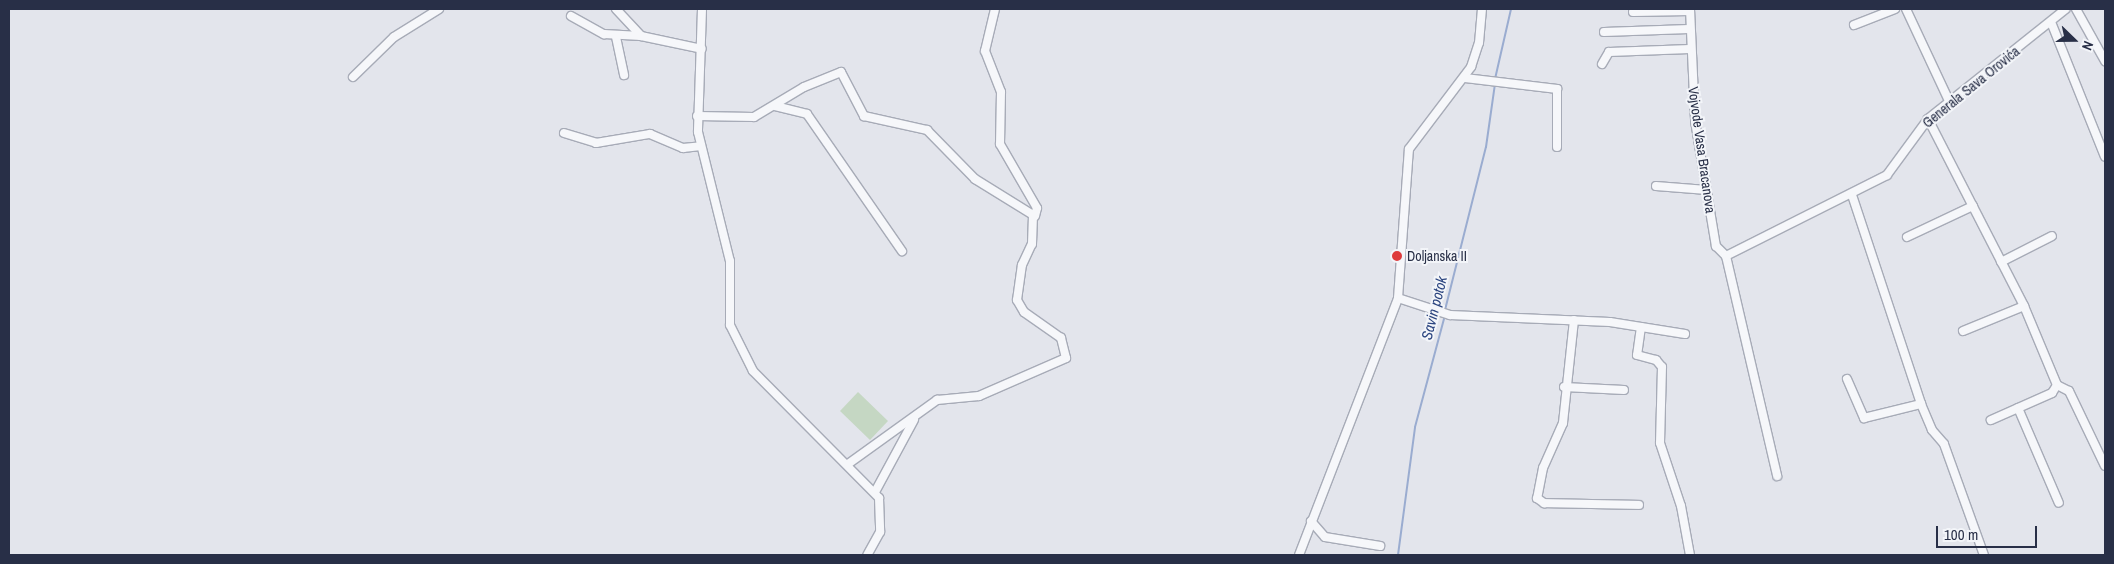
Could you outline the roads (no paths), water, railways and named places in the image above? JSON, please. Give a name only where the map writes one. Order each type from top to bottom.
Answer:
[{"type":"street","points":[[353,78],[394,38],[439,9]]},
{"type":"street","points":[[616,9],[641,36]]},
{"type":"street","points":[[702,9],[702,50],[697,116],[701,146],[714,183],[730,260],[730,325],[739,349],[753,371],[875,492],[882,509],[880,532],[867,555]]},
{"type":"street","points":[[848,464],[915,418],[937,400],[979,396],[1066,358],[1061,338],[1024,312],[1017,300],[1022,265],[1032,244],[1033,217],[1037,208],[1000,144],[1001,92],[985,51],[995,9]]},
{"type":"street","points":[[1299,555],[1398,298],[1410,149],[1465,78],[1479,43],[1482,9]]},
{"type":"street","points":[[1854,26],[1895,9]]},
{"type":"street","points":[[1906,9],[1949,101]]},
{"type":"street","points":[[2076,9],[2105,61]]},
{"type":"street","points":[[1633,12],[1690,10]]},
{"type":"street","name":"Vojvode Vasa Bracanova","points":[[1690,10],[1690,49],[1695,121],[1717,250],[1726,256],[1777,476]]},
{"type":"street","name":"Generala Sava Orovića","points":[[1726,256],[1852,195],[1892,170],[1928,119],[1949,101],[1974,87],[2063,10]]},
{"type":"street","points":[[571,16],[616,37],[641,36],[702,50]]},
{"type":"street","points":[[2050,22],[2105,157]]},
{"type":"street","points":[[1604,32],[1690,29]]},
{"type":"street","points":[[616,37],[624,74]]},
{"type":"street","points":[[1602,64],[1609,52],[1690,49]]},
{"type":"street","points":[[697,116],[754,117],[775,106],[804,86],[841,72],[864,116],[927,130],[974,179],[1033,217]]},
{"type":"street","points":[[1465,78],[1557,89],[1557,147]]},
{"type":"street","points":[[775,106],[806,114],[902,251]]},
{"type":"street","points":[[1928,119],[2024,306],[2057,385],[2069,391],[2105,466]]},
{"type":"street","points":[[564,133],[596,142],[650,134],[683,148],[701,146]]},
{"type":"street","points":[[1656,186],[1707,190]]},
{"type":"street","points":[[1852,195],[1921,404],[1932,430],[1944,444],[1984,555]]},
{"type":"street","points":[[1907,237],[1973,206]]},
{"type":"street","points":[[2001,262],[2052,236]]},
{"type":"street","points":[[1398,298],[1450,315],[1574,320],[1685,334]]},
{"type":"street","points":[[1963,331],[2024,306]]},
{"type":"street","points":[[1574,320],[1564,387],[1563,425],[1540,475],[1539,501],[1639,505]]},
{"type":"street","points":[[1641,327],[1637,355],[1656,360],[1662,367],[1660,443],[1681,506],[1690,555]]},
{"type":"street","points":[[1847,379],[1864,418],[1921,404]]},
{"type":"street","points":[[1992,420],[2052,393],[2057,385]]},
{"type":"street","points":[[1564,387],[1624,390]]},
{"type":"street","points":[[2018,408],[2059,503]]},
{"type":"street","points":[[875,492],[915,418]]},
{"type":"street","points":[[1311,521],[1325,537],[1380,546]]},
{"type":"waterway","name":"Savin potok","points":[[1495,79],[1511,9]]},
{"type":"waterway","name":"Savin potok","points":[[1445,310],[1486,147],[1495,84]]},
{"type":"waterway","name":"Savin potok","points":[[1398,555],[1415,427],[1445,315]]},
{"type":"place","name":"Doljanska II","points":[[1397,256]]}]
